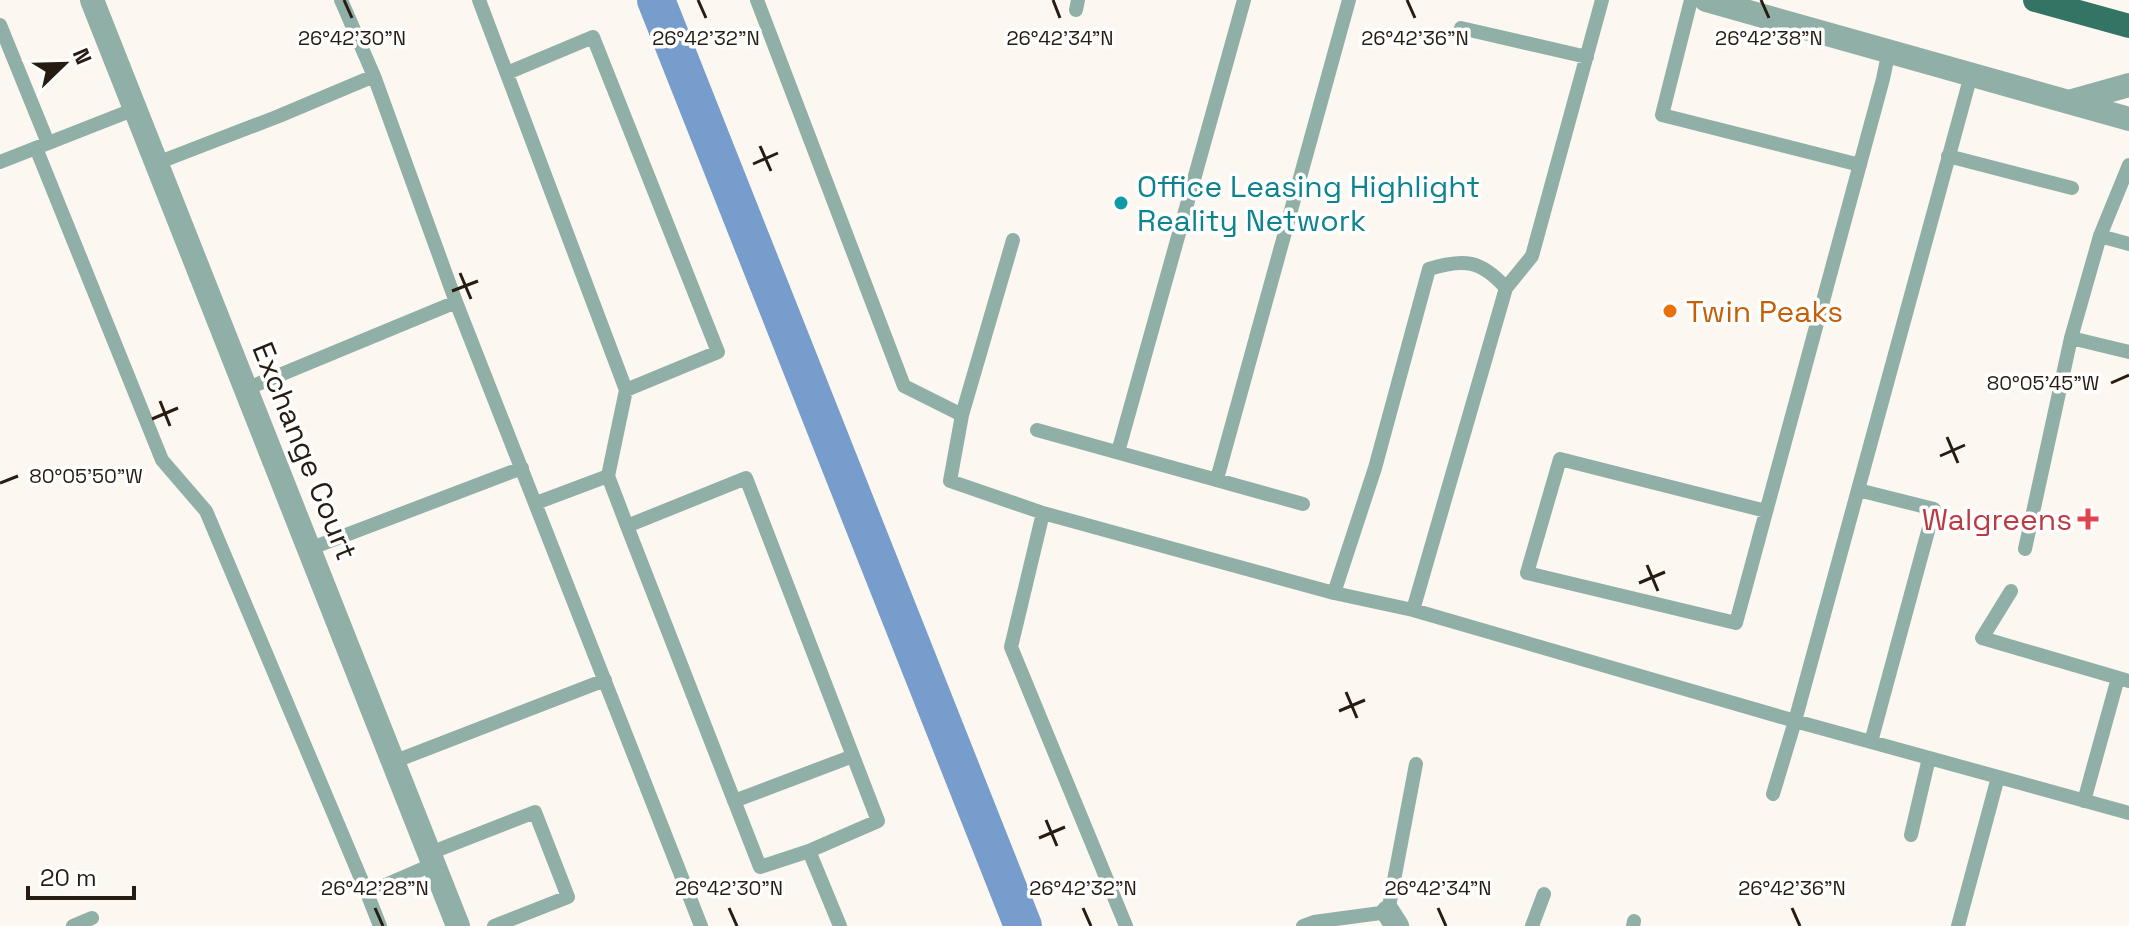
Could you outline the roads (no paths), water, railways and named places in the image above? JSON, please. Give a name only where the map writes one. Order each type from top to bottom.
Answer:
[{"type":"main road","points":[[2035,0],[2129,26]]},
{"type":"street","name":"Exchange Court","points":[[92,0],[458,926]]},
{"type":"street","points":[[1706,0],[2129,119]]},
{"type":"street","points":[[2072,101],[2129,85]]},
{"type":"lane","points":[[341,0],[374,76],[456,302],[701,926]]},
{"type":"lane","points":[[479,0],[626,390],[608,476],[627,526],[760,867],[809,851],[878,821],[746,478],[627,526]]},
{"type":"lane","points":[[757,0],[904,386],[962,415]]},
{"type":"lane","points":[[1118,452],[1244,0]]},
{"type":"lane","points":[[1217,479],[1349,0]]},
{"type":"lane","points":[[1413,610],[1506,288],[1532,256],[1602,0]]},
{"type":"lane","points":[[1691,0],[1662,115],[1860,165]]},
{"type":"lane","points":[[0,25],[42,146],[162,460],[206,511],[380,926]]},
{"type":"lane","points":[[1461,28],[1587,57]]},
{"type":"lane","points":[[507,73],[593,37],[718,352],[626,390]]},
{"type":"lane","points":[[1766,511],[1560,459],[1527,573],[1736,623],[1860,165],[1889,50]]},
{"type":"lane","points":[[1773,794],[1971,75]]},
{"type":"lane","points":[[157,163],[374,76]]},
{"type":"lane","points":[[0,162],[135,109]]},
{"type":"lane","points":[[1948,156],[2072,188]]},
{"type":"lane","points":[[2025,549],[2071,338],[2100,236],[2129,165]]},
{"type":"lane","points":[[2100,236],[2129,244]]},
{"type":"lane","points":[[1013,240],[962,415],[950,481],[1043,513],[1334,593],[1413,610],[1795,721],[2129,813]]},
{"type":"lane","points":[[1334,593],[1375,468],[1429,269],[1449,263],[1470,262],[1491,272],[1506,288]]},
{"type":"lane","points":[[246,389],[456,302]]},
{"type":"lane","points":[[2071,338],[2129,352]]},
{"type":"lane","points":[[1037,430],[1303,504]]},
{"type":"lane","points":[[309,549],[522,468]]},
{"type":"lane","points":[[536,503],[608,476]]},
{"type":"lane","points":[[1858,490],[1934,509],[1871,742]]},
{"type":"lane","points":[[1043,513],[1011,647],[1126,926]]},
{"type":"lane","points":[[2011,591],[1982,638],[2124,679],[2084,801]]},
{"type":"lane","points":[[393,762],[605,680]]},
{"type":"lane","points":[[734,801],[853,756]]},
{"type":"lane","points":[[1911,835],[1929,758]]},
{"type":"lane","points":[[1303,926],[1314,922],[1393,919],[1416,764]]},
{"type":"lane","points":[[1958,926],[1998,777]]},
{"type":"lane","points":[[367,893],[535,812],[568,897],[494,926]]},
{"type":"lane","points":[[809,851],[840,926]]},
{"type":"lane","points":[[1532,926],[1544,894]]},
{"type":"lane","points":[[73,926],[92,918]]},
{"type":"waterway","points":[[656,0],[1023,926]]},
{"type":"place","name":"Office Leasing Highlight Reality Network","points":[[1121,203]]},
{"type":"place","name":"Twin Peaks","points":[[1670,311]]},
{"type":"place","name":"Walgreens","points":[[2088,519]]}]
